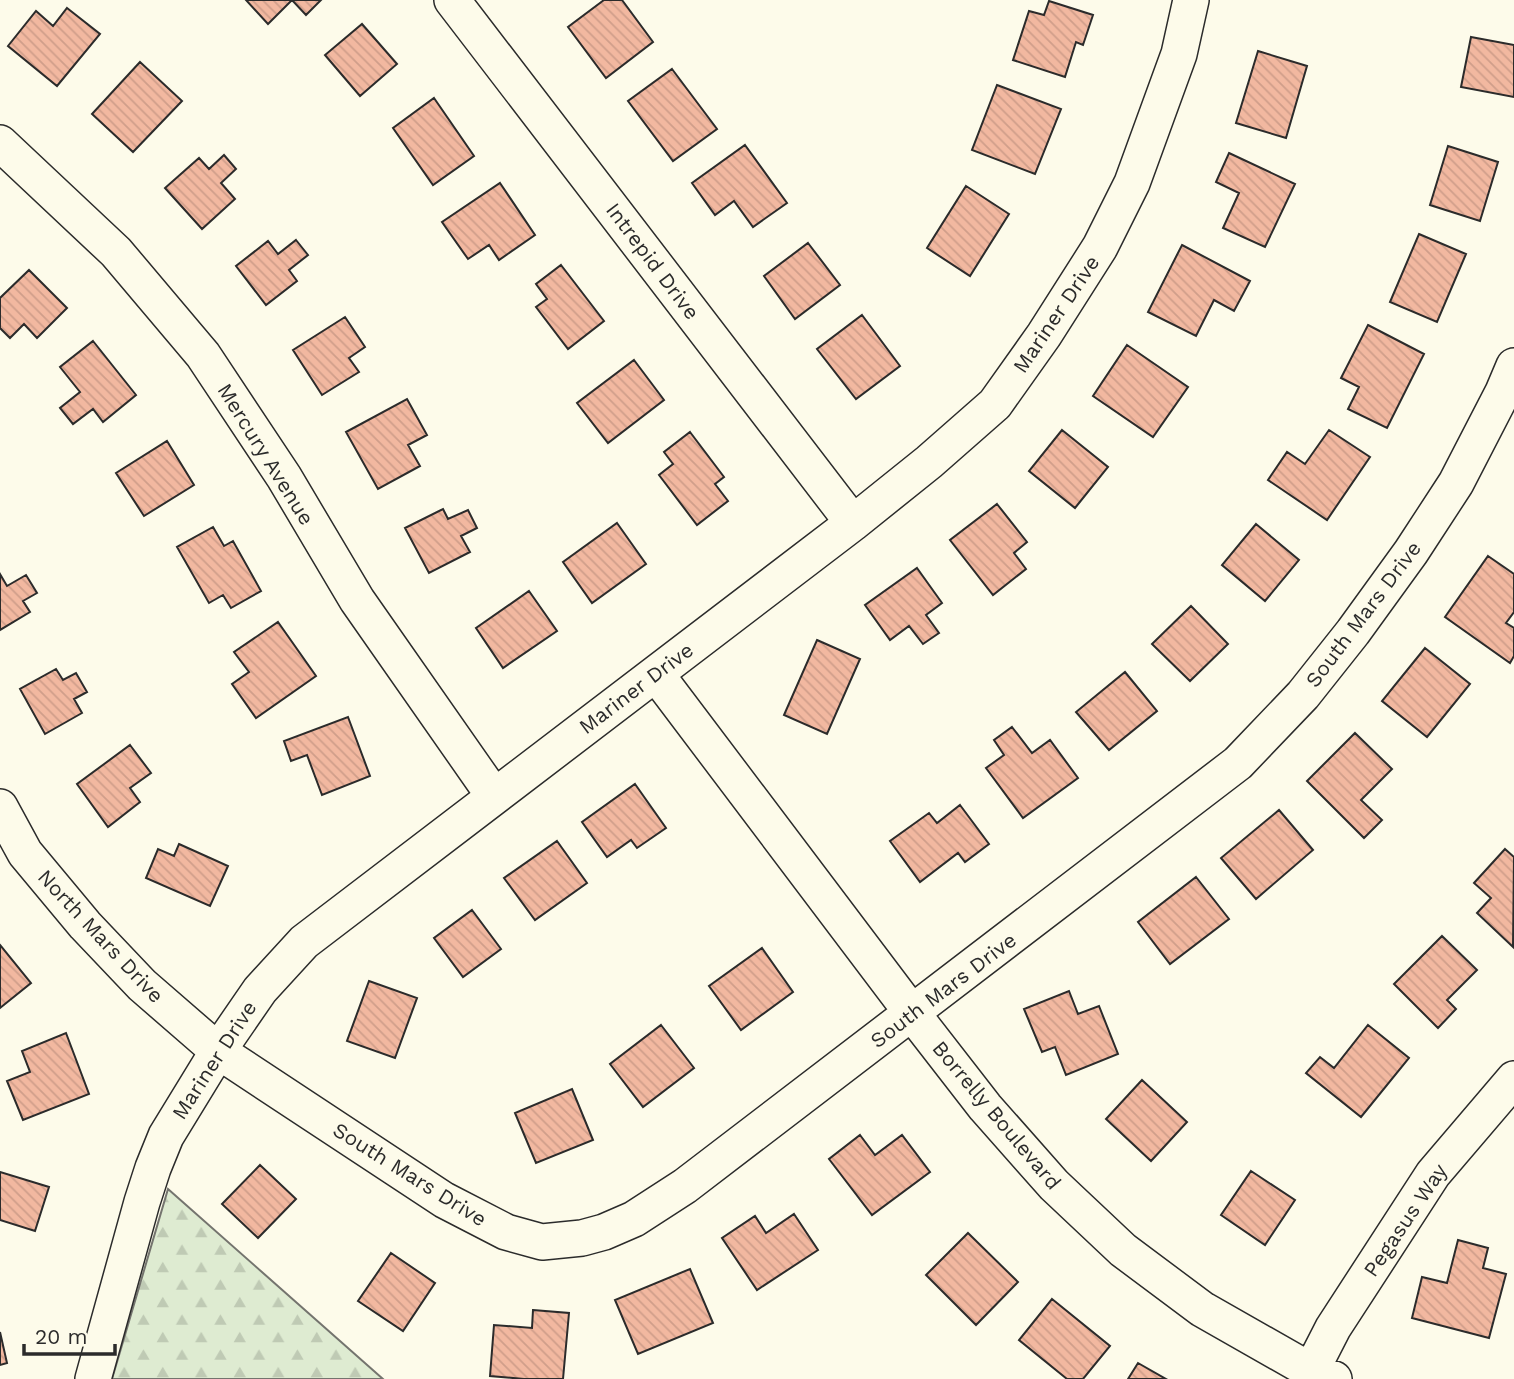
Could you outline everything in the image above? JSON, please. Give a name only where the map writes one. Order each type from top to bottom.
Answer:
[{"type":"street","name":"Intrepid Drive","points":[[452,0],[853,523]]},
{"type":"street","name":"Mariner Drive","points":[[93,1379],[153,1168],[166,1136],[218,1051],[260,990],[304,942],[853,523],[995,404],[1044,335],[1100,247],[1132,183],[1179,54],[1191,0]]},
{"type":"street","name":"Mercury Avenue","points":[[0,144],[116,252],[203,355],[284,477],[357,600],[494,796]]},
{"type":"street","name":"South Mars Drive","points":[[218,1051],[444,1200],[506,1232],[542,1242],[582,1238],[634,1219],[685,1186],[1238,763],[1303,695],[1411,552],[1456,483],[1514,366]]},
{"type":"street","name":"Borrelly Boulevard","points":[[656,674],[985,1107],[1054,1185],[1123,1250],[1202,1309],[1323,1375]]},
{"type":"street","name":"North Mars Drive","points":[[0,807],[25,853],[85,925],[142,985],[218,1051]]},
{"type":"street","name":"Pegasus Way","points":[[1323,1375],[1333,1328],[1433,1174],[1514,1079]]},
{"type":"green space","points":[[168,1189],[383,1379],[112,1379]]},
{"type":"building","points":[[246,0],[292,0],[268,24]]},
{"type":"building","points":[[292,0],[321,0],[306,15]]},
{"type":"building","points":[[604,0],[622,0],[653,42],[606,78],[568,27]]},
{"type":"building","points":[[1049,1],[1093,15],[1083,45],[1076,42],[1065,77],[1013,60],[1029,11],[1044,15]]},
{"type":"building","points":[[67,8],[100,34],[57,86],[8,46],[36,11],[53,26]]},
{"type":"building","points":[[362,24],[397,64],[360,96],[325,55]]},
{"type":"building","points":[[1471,37],[1514,45],[1514,97],[1461,87]]},
{"type":"building","points":[[1258,51],[1307,66],[1286,138],[1236,123]]},
{"type":"building","points":[[140,62],[182,101],[133,152],[92,114]]},
{"type":"building","points":[[672,69],[717,129],[673,161],[628,101]]},
{"type":"building","points":[[997,85],[1061,109],[1035,174],[972,150]]},
{"type":"building","points":[[434,98],[474,156],[433,185],[393,128]]},
{"type":"building","points":[[745,145],[787,203],[753,227],[734,201],[715,215],[692,183]]},
{"type":"building","points":[[1448,146],[1498,162],[1480,221],[1430,205]]},
{"type":"building","points":[[1229,153],[1295,184],[1265,247],[1223,228],[1239,193],[1216,182]]},
{"type":"building","points":[[224,155],[236,169],[221,183],[235,199],[202,229],[165,188],[199,158],[209,169]]},
{"type":"building","points":[[500,183],[535,235],[499,260],[489,245],[468,259],[442,222]]},
{"type":"building","points":[[966,186],[1009,214],[970,276],[927,248]]},
{"type":"building","points":[[1419,234],[1466,254],[1437,322],[1390,302]]},
{"type":"building","points":[[296,240],[308,255],[289,270],[297,281],[266,305],[236,266],[268,241],[278,254]]},
{"type":"building","points":[[808,243],[840,285],[795,319],[764,276]]},
{"type":"building","points":[[1182,245],[1250,281],[1234,311],[1214,300],[1196,336],[1148,312]]},
{"type":"building","points":[[561,265],[604,321],[568,349],[536,307],[547,299],[536,284]]},
{"type":"building","points":[[29,270],[67,308],[37,338],[24,324],[10,338],[0,328],[0,298]]},
{"type":"building","points":[[862,315],[900,366],[856,399],[817,349]]},
{"type":"building","points":[[345,317],[365,347],[349,358],[359,372],[322,395],[293,350]]},
{"type":"building","points":[[1368,325],[1424,354],[1387,428],[1348,409],[1359,387],[1341,378]]},
{"type":"building","points":[[93,341],[136,395],[103,422],[93,409],[73,424],[60,408],[80,392],[60,367]]},
{"type":"building","points":[[1127,345],[1188,387],[1153,437],[1093,396]]},
{"type":"building","points":[[634,360],[664,400],[608,443],[577,403]]},
{"type":"building","points":[[407,399],[427,435],[408,445],[420,466],[378,489],[346,432]]},
{"type":"building","points":[[1062,430],[1108,467],[1075,508],[1029,471]]},
{"type":"building","points":[[1329,430],[1370,457],[1327,520],[1268,480],[1287,452],[1305,464]]},
{"type":"building","points":[[690,432],[724,477],[715,484],[728,501],[697,525],[659,475],[673,464],[664,452]]},
{"type":"building","points":[[167,441],[194,485],[144,516],[116,473]]},
{"type":"building","points":[[997,504],[1027,542],[1014,553],[1026,569],[993,595],[950,540]]},
{"type":"building","points":[[443,509],[448,519],[468,510],[477,528],[461,536],[470,552],[429,573],[405,528]]},
{"type":"building","points":[[617,523],[646,564],[592,603],[563,562]]},
{"type":"building","points":[[1256,524],[1299,560],[1265,601],[1222,565]]},
{"type":"building","points":[[213,527],[224,546],[233,541],[261,591],[231,608],[223,595],[209,603],[177,547]]},
{"type":"building","points":[[1488,556],[1514,574],[1514,612],[1506,623],[1514,628],[1514,656],[1510,663],[1445,617]]},
{"type":"building","points":[[917,568],[942,603],[926,615],[939,633],[923,644],[909,626],[890,640],[865,605]]},
{"type":"building","points":[[0,574],[7,586],[26,575],[37,593],[23,601],[30,612],[0,630]]},
{"type":"building","points":[[529,591],[557,631],[503,668],[476,628]]},
{"type":"building","points":[[1191,606],[1228,644],[1190,681],[1152,644]]},
{"type":"building","points":[[278,622],[316,676],[256,718],[232,684],[249,672],[234,652]]},
{"type":"building","points":[[817,640],[860,659],[827,734],[784,715]]},
{"type":"building","points":[[1425,648],[1470,684],[1427,737],[1382,701]]},
{"type":"building","points":[[56,669],[63,680],[76,673],[87,692],[74,699],[82,713],[45,734],[20,689]]},
{"type":"building","points":[[1125,672],[1157,711],[1109,750],[1076,712]]},
{"type":"building","points":[[348,717],[370,776],[322,795],[307,755],[291,761],[284,741]]},
{"type":"building","points":[[1012,727],[1032,753],[1050,740],[1078,778],[1023,818],[986,768],[1004,755],[994,740]]},
{"type":"building","points":[[1355,733],[1392,769],[1361,800],[1382,820],[1364,838],[1307,781]]},
{"type":"building","points":[[130,745],[151,773],[130,788],[140,802],[108,827],[77,784]]},
{"type":"building","points":[[635,784],[666,828],[637,848],[631,840],[607,857],[582,822]]},
{"type":"building","points":[[960,805],[989,844],[965,862],[958,853],[920,882],[890,841],[929,813],[937,823]]},
{"type":"building","points":[[1279,810],[1313,850],[1256,899],[1221,858]]},
{"type":"building","points":[[557,841],[587,883],[535,920],[504,878]]},
{"type":"building","points":[[179,844],[228,866],[210,906],[146,878],[158,849],[174,856]]},
{"type":"building","points":[[1505,849],[1514,857],[1513,947],[1477,913],[1491,898],[1474,883]]},
{"type":"building","points":[[1196,877],[1229,919],[1170,964],[1138,922]]},
{"type":"building","points":[[472,910],[501,949],[463,977],[434,938]]},
{"type":"building","points":[[1442,936],[1477,970],[1447,1000],[1456,1009],[1438,1028],[1394,984]]},
{"type":"building","points":[[0,945],[31,983],[0,1008]]},
{"type":"building","points":[[762,948],[793,992],[741,1030],[709,986]]},
{"type":"building","points":[[369,981],[417,998],[395,1058],[347,1041]]},
{"type":"building","points":[[1069,991],[1078,1014],[1099,1006],[1118,1054],[1066,1075],[1055,1047],[1042,1052],[1024,1009]]},
{"type":"building","points":[[661,1025],[694,1068],[643,1107],[610,1064]]},
{"type":"building","points":[[1368,1025],[1409,1058],[1361,1117],[1306,1073],[1320,1057],[1334,1068]]},
{"type":"building","points":[[66,1033],[89,1094],[23,1120],[7,1081],[30,1072],[22,1051]]},
{"type":"building","points":[[1142,1080],[1187,1122],[1151,1161],[1106,1119]]},
{"type":"building","points":[[572,1089],[593,1140],[536,1163],[515,1113]]},
{"type":"building","points":[[860,1135],[875,1155],[902,1135],[930,1172],[872,1215],[829,1159]]},
{"type":"building","points":[[260,1165],[296,1199],[258,1238],[222,1204]]},
{"type":"building","points":[[1251,1171],[1295,1200],[1265,1245],[1221,1215]]},
{"type":"building","points":[[0,1172],[49,1187],[35,1231],[0,1220]]},
{"type":"building","points":[[794,1214],[818,1250],[757,1290],[722,1238],[755,1216],[766,1233]]},
{"type":"building","points":[[968,1233],[1018,1282],[976,1325],[926,1275]]},
{"type":"building","points":[[1458,1240],[1488,1248],[1483,1268],[1506,1274],[1489,1338],[1412,1318],[1422,1277],[1447,1283]]},
{"type":"building","points":[[391,1253],[435,1283],[403,1331],[358,1301]]},
{"type":"building","points":[[690,1269],[713,1323],[638,1354],[615,1300]]},
{"type":"building","points":[[1052,1299],[1110,1346],[1083,1379],[1067,1379],[1019,1340]]},
{"type":"building","points":[[533,1310],[569,1313],[563,1379],[490,1376],[494,1325],[532,1328]]},
{"type":"building","points":[[0,1332],[7,1363],[0,1365]]},
{"type":"building","points":[[1138,1363],[1166,1379],[1128,1379]]}]
